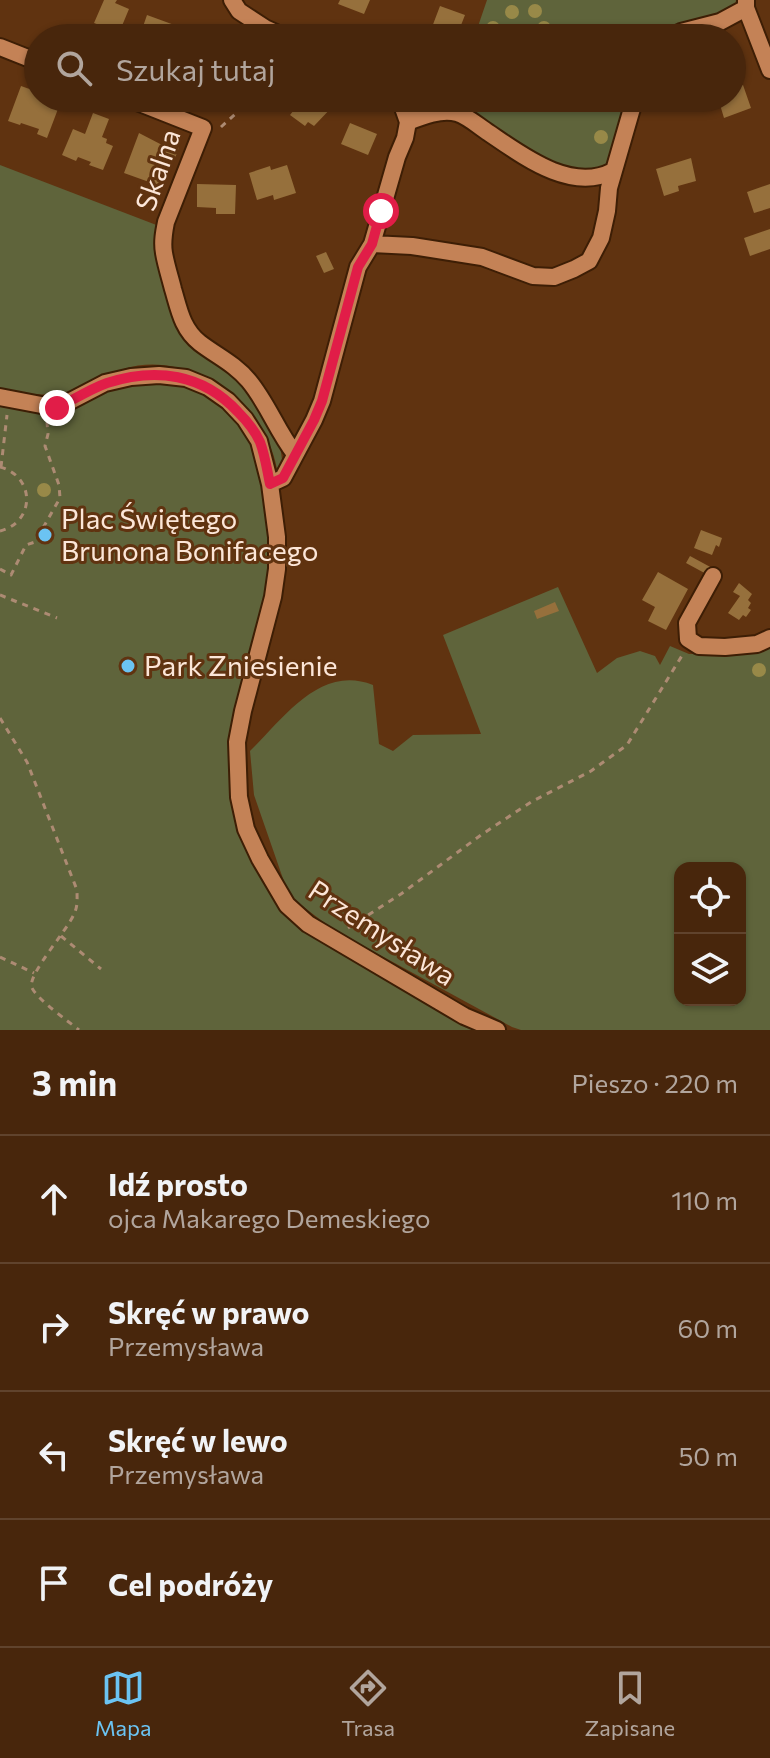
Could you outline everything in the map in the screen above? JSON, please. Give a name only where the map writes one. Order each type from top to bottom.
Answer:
[{"type":"street","points":[[232,0],[239,11],[259,24]]},
{"type":"street","points":[[712,24],[746,4],[770,70]]},
{"type":"street","points":[[0,47],[24,56]]},
{"type":"street","name":"Skalna","points":[[162,112],[203,128],[163,237],[179,314],[198,342],[224,358],[250,382],[295,454]]},
{"type":"street","points":[[270,484],[283,478],[322,401],[358,267],[372,244],[405,138],[408,122],[404,112]]},
{"type":"street","points":[[372,244],[412,246],[482,257],[533,276],[554,277],[574,269],[589,261],[601,238],[613,171],[631,112]]},
{"type":"street","points":[[408,122],[434,113],[455,113],[559,173],[588,178],[613,171]]},
{"type":"street","name":"Przemysława","points":[[0,397],[57,408],[105,383],[159,375],[186,378],[208,387],[228,401],[245,419],[259,441],[270,484],[277,537],[273,597],[237,742],[239,797],[246,829],[287,905],[308,924],[464,1016],[497,1030]]},
{"type":"street","points":[[713,576],[687,623],[688,639],[699,646],[725,647],[757,644],[770,638]]},
{"type":"path","points":[[215,132],[238,112]]},
{"type":"path","points":[[0,569],[11,575],[26,545],[35,542],[60,498],[59,485],[45,446],[48,423],[42,416]]},
{"type":"path","points":[[0,531],[16,524],[27,504],[27,493],[22,482],[15,473],[0,467],[6,420]]},
{"type":"path","points":[[0,595],[57,618]]},
{"type":"path","points":[[332,938],[401,894],[531,802],[591,771],[627,745],[692,641]]},
{"type":"path","points":[[0,718],[27,762],[77,890],[78,904],[73,917],[32,972],[32,989],[79,1030]]},
{"type":"path","points":[[61,936],[101,969]]},
{"type":"path","points":[[2,958],[32,972]]},
{"type":"green space","points":[[487,0],[736,0],[735,7],[729,12],[690,24],[479,24]]},
{"type":"green space","points":[[465,112],[628,112],[612,165],[597,172],[551,165]]},
{"type":"green space","points":[[0,165],[159,226],[177,322],[253,393],[280,445],[283,467],[277,469],[263,432],[237,401],[213,382],[185,370],[139,365],[78,389],[54,394],[0,389]]},
{"type":"green space","name":"Park Zniesienie","points":[[186,378],[245,419],[277,537],[243,711],[239,797],[287,905],[497,1030],[0,1030],[0,397],[57,408],[105,383]]},
{"type":"green space","points":[[558,587],[597,673],[617,658],[640,651],[655,656],[660,665],[670,646],[689,654],[741,653],[770,645],[770,1030],[521,1030],[334,930],[289,896],[254,795],[250,751],[304,698],[336,682],[354,680],[373,685],[379,744],[393,751],[413,735],[481,734],[443,635]]},
{"type":"building","points":[[104,0],[117,0],[115,3],[129,9],[123,24],[94,23]]},
{"type":"building","points":[[340,0],[370,0],[364,14],[338,4]]},
{"type":"building","points":[[440,6],[465,15],[461,24],[433,24]]},
{"type":"building","points":[[147,15],[172,24],[144,24]]},
{"type":"building","points":[[21,86],[24,87],[24,112],[57,112],[47,138],[37,134],[39,129],[8,121]]},
{"type":"building","points":[[746,94],[751,108],[746,110]]},
{"type":"building","points":[[292,112],[327,112],[314,126],[308,122],[305,126],[290,115]]},
{"type":"building","points":[[722,112],[740,112],[724,118]]},
{"type":"building","points":[[93,113],[109,119],[102,137],[113,146],[103,170],[78,157],[76,161],[62,155],[73,129],[85,134]]},
{"type":"building","points":[[350,123],[377,134],[368,155],[341,144]]},
{"type":"building","points":[[139,133],[166,147],[168,144],[179,148],[163,187],[124,173]]},
{"type":"building","points":[[691,158],[696,181],[678,186],[679,191],[664,196],[656,169]]},
{"type":"building","points":[[287,165],[296,193],[274,200],[273,195],[257,200],[249,173],[270,166],[271,170]]},
{"type":"building","points":[[197,184],[236,185],[235,214],[216,214],[216,208],[197,207]]},
{"type":"building","points":[[770,184],[770,208],[754,213],[747,192]]},
{"type":"building","points":[[770,229],[770,249],[750,256],[744,238]]},
{"type":"building","points":[[326,252],[334,269],[324,273],[316,256]]},
{"type":"building","points":[[701,530],[722,538],[712,555],[694,548]]},
{"type":"building","points":[[690,556],[714,569],[710,576],[686,563]]},
{"type":"building","points":[[658,572],[688,589],[666,630],[648,621],[655,607],[642,600]]},
{"type":"building","points":[[739,583],[752,594],[748,600],[751,610],[739,620],[728,613],[740,596],[733,592]]},
{"type":"building","points":[[555,602],[559,611],[537,619],[534,611]]},
{"type":"place","name":"Plac Świętego Brunona Bonifacego","points":[[45,535]]},
{"type":"place","name":"Park Zniesienie","points":[[128,666]]},
{"type":"route","points":[[57,408],[105,383],[159,375],[186,378],[208,387],[228,401],[245,419],[259,441],[270,484],[283,478],[322,401],[358,267],[372,244],[381,211]]}]
